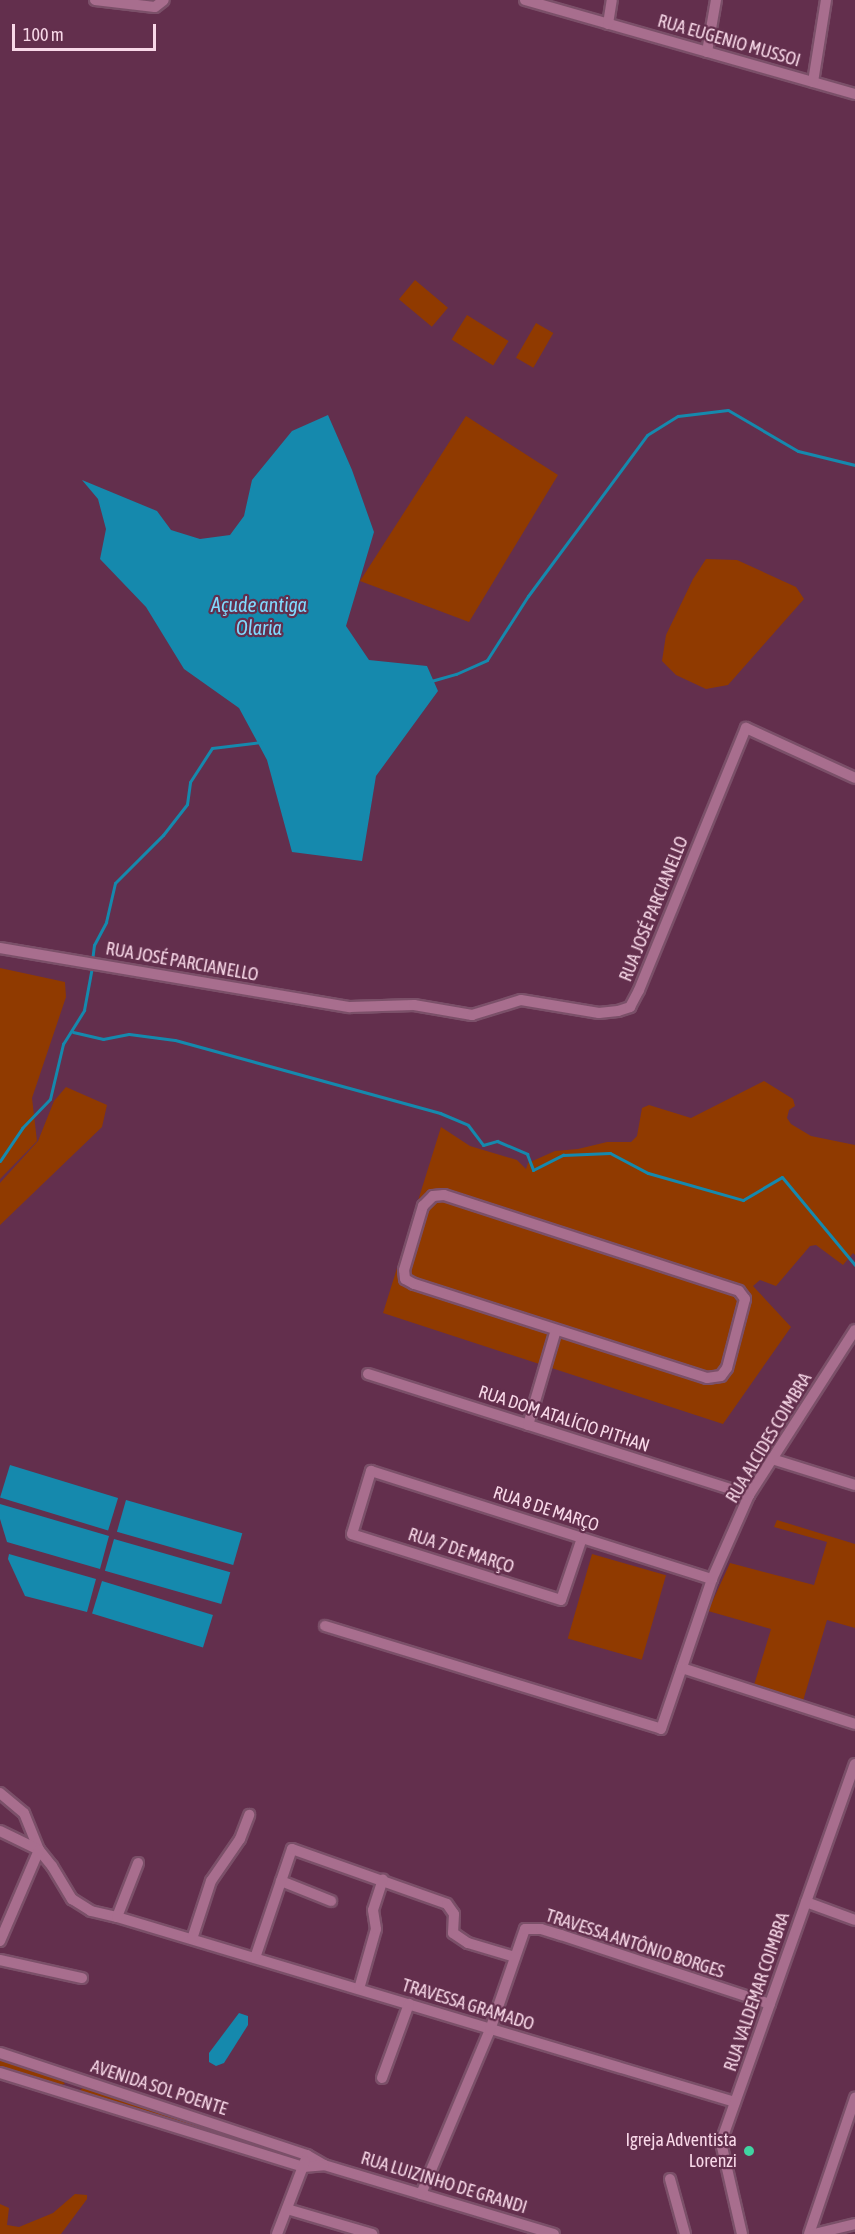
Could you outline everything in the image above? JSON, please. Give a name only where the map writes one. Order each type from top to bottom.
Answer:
[{"type":"street","points":[[95,0],[155,8],[164,0]]},
{"type":"street","name":"RUA EUGENIO MUSSOI","points":[[525,0],[855,94]]},
{"type":"street","points":[[608,24],[612,0]]},
{"type":"street","points":[[707,52],[716,0]]},
{"type":"street","points":[[813,82],[826,0]]},
{"type":"street","name":"RUA JOSÉ PARCIANELLO","points":[[0,948],[350,1007],[414,1005],[472,1015],[520,1000],[598,1013],[618,1011],[630,1007],[639,990],[746,728],[855,778]]},
{"type":"street","points":[[444,1195],[731,1287],[745,1299],[727,1368],[721,1376],[707,1378],[556,1330],[414,1284],[405,1279],[404,1270],[423,1206],[433,1196],[444,1195]]},
{"type":"street","points":[[528,1425],[556,1330]]},
{"type":"street","name":"RUA ALCIDES COIMBRA","points":[[325,1626],[661,1729],[712,1579],[749,1495],[855,1330]]},
{"type":"street","name":"RUA DOM ATALÍCIO PITHAN","points":[[368,1374],[749,1495]]},
{"type":"street","points":[[772,1459],[855,1485]]},
{"type":"street","name":"RUA 8 DE MARÇO","points":[[371,1472],[712,1579]]},
{"type":"street","name":"RUA 7 DE MARÇO","points":[[371,1472],[352,1534],[550,1597],[561,1600],[582,1538]]},
{"type":"street","points":[[682,1668],[855,1724]]},
{"type":"street","name":"RUA VALDEMAR COIMBRA","points":[[742,2234],[721,2142],[855,1764]]},
{"type":"street","points":[[0,1793],[24,1814],[39,1850],[0,1941]]},
{"type":"street","points":[[192,1939],[211,1881],[240,1839],[249,1815]]},
{"type":"street","points":[[0,1831],[39,1850]]},
{"type":"street","points":[[255,1958],[292,1849],[447,1904],[454,1914],[453,1933],[468,1943],[515,1957],[490,2030],[421,2194]]},
{"type":"street","name":"TRAVESSA GRAMADO","points":[[39,1850],[52,1866],[72,1899],[91,1911],[192,1939],[735,2102]]},
{"type":"street","points":[[117,1917],[138,1863]]},
{"type":"street","points":[[359,1989],[376,1929],[373,1910],[382,1880]]},
{"type":"street","points":[[281,1881],[331,1901]]},
{"type":"street","points":[[806,1902],[855,1920]]},
{"type":"street","name":"TRAVESSA ANTÔNIO BORGES","points":[[515,1957],[525,1929],[541,1929],[770,2004]]},
{"type":"street","points":[[0,1960],[82,1977]]},
{"type":"street","points":[[382,2078],[409,2004]]},
{"type":"street","name":"AVENIDA SOL POENTE","points":[[0,2053],[307,2155]]},
{"type":"street","name":"AVENIDA SOL POENTE","points":[[0,2073],[303,2167]]},
{"type":"street","points":[[70,2095],[77,2079]]},
{"type":"street","points":[[809,2234],[855,2098]]},
{"type":"street","points":[[278,2234],[307,2155]]},
{"type":"street","name":"RUA LUIZINHO DE GRANDI","points":[[307,2155],[324,2164],[554,2234]]},
{"type":"street","name":"RUA LUIZINHO DE GRANDI","points":[[303,2167],[324,2164]]},
{"type":"street","points":[[670,2179],[685,2234]]},
{"type":"street","points":[[287,2209],[372,2234]]},
{"type":"street","points":[[814,2234],[855,2224]]},
{"type":"shaded area","points":[[415,280],[448,308],[432,327],[399,299]]},
{"type":"shaded area","points":[[467,315],[509,341],[493,366],[452,340]]},
{"type":"shaded area","points":[[536,323],[553,333],[533,368],[516,358]]},
{"type":"shaded area","points":[[466,416],[558,475],[469,622],[360,581]]},
{"type":"shaded area","points":[[706,559],[737,560],[796,587],[804,599],[728,685],[706,689],[676,675],[662,661],[666,635],[693,579]]},
{"type":"shaded area","points":[[0,968],[65,982],[66,997],[32,1098],[37,1141],[0,1179]]},
{"type":"shaded area","points":[[764,1081],[793,1099],[795,1106],[789,1110],[787,1118],[791,1124],[811,1136],[855,1145],[855,1255],[853,1253],[843,1265],[816,1245],[810,1246],[776,1286],[760,1280],[753,1286],[791,1327],[723,1424],[383,1313],[441,1127],[470,1146],[517,1160],[526,1169],[528,1163],[555,1151],[578,1149],[607,1142],[631,1142],[637,1136],[642,1108],[649,1105],[691,1118]]},
{"type":"shaded area","points":[[66,1087],[107,1105],[102,1127],[0,1225],[0,1183],[38,1141],[54,1101]]},
{"type":"shaded area","points":[[777,1520],[855,1544],[855,1628],[827,1620],[803,1701],[754,1685],[771,1629],[708,1611],[730,1563],[814,1585],[827,1542],[774,1527]]},
{"type":"shaded area","points":[[592,1554],[666,1575],[642,1660],[568,1639]]},
{"type":"shaded area","points":[[0,2056],[58,2076],[65,2084],[57,2086],[0,2068]]},
{"type":"shaded area","points":[[84,2087],[294,2159],[79,2095],[79,2091]]},
{"type":"shaded area","points":[[75,2194],[87,2195],[87,2199],[61,2234],[0,2234],[0,2204],[9,2208],[7,2225],[19,2227],[53,2213]]},
{"type":"water","name":"Açude antiga Olaria","points":[[328,415],[352,470],[374,532],[346,626],[369,660],[427,666],[438,691],[376,776],[362,861],[292,852],[267,760],[239,708],[184,669],[146,607],[100,559],[106,529],[98,499],[82,480],[157,511],[171,530],[200,539],[230,535],[244,516],[252,480],[292,431]]},
{"type":"water","points":[[10,1465],[118,1498],[108,1531],[0,1498]]},
{"type":"water","points":[[126,1500],[242,1533],[233,1565],[117,1532]]},
{"type":"water","points":[[0,1504],[109,1536],[100,1569],[7,1542],[0,1519]]},
{"type":"water","points":[[114,1539],[230,1572],[221,1604],[105,1571]]},
{"type":"water","points":[[9,1554],[96,1579],[87,1612],[25,1596],[8,1559]]},
{"type":"water","points":[[102,1581],[213,1615],[203,1647],[92,1614]]},
{"type":"water","points":[[239,2013],[248,2016],[248,2025],[224,2063],[216,2066],[209,2062],[209,2053]]},
{"type":"waterway","points":[[431,681],[456,674],[487,660],[528,596],[647,435],[678,416],[728,410],[798,451],[855,465]]},
{"type":"waterway","points":[[92,961],[94,945],[106,922],[115,883],[163,835],[187,804],[190,782],[212,748],[261,742]]},
{"type":"waterway","points":[[0,1161],[22,1128],[50,1099],[63,1044],[84,1010],[92,967]]},
{"type":"waterway","points":[[73,1032],[103,1039],[129,1034],[175,1040],[440,1113],[468,1125],[483,1145],[497,1141],[527,1154],[533,1170],[563,1155],[610,1153],[648,1173],[743,1200],[782,1177],[855,1265]]},
{"type":"place","name":"Igreja Adventista Lorenzi","points":[[749,2151]]}]
